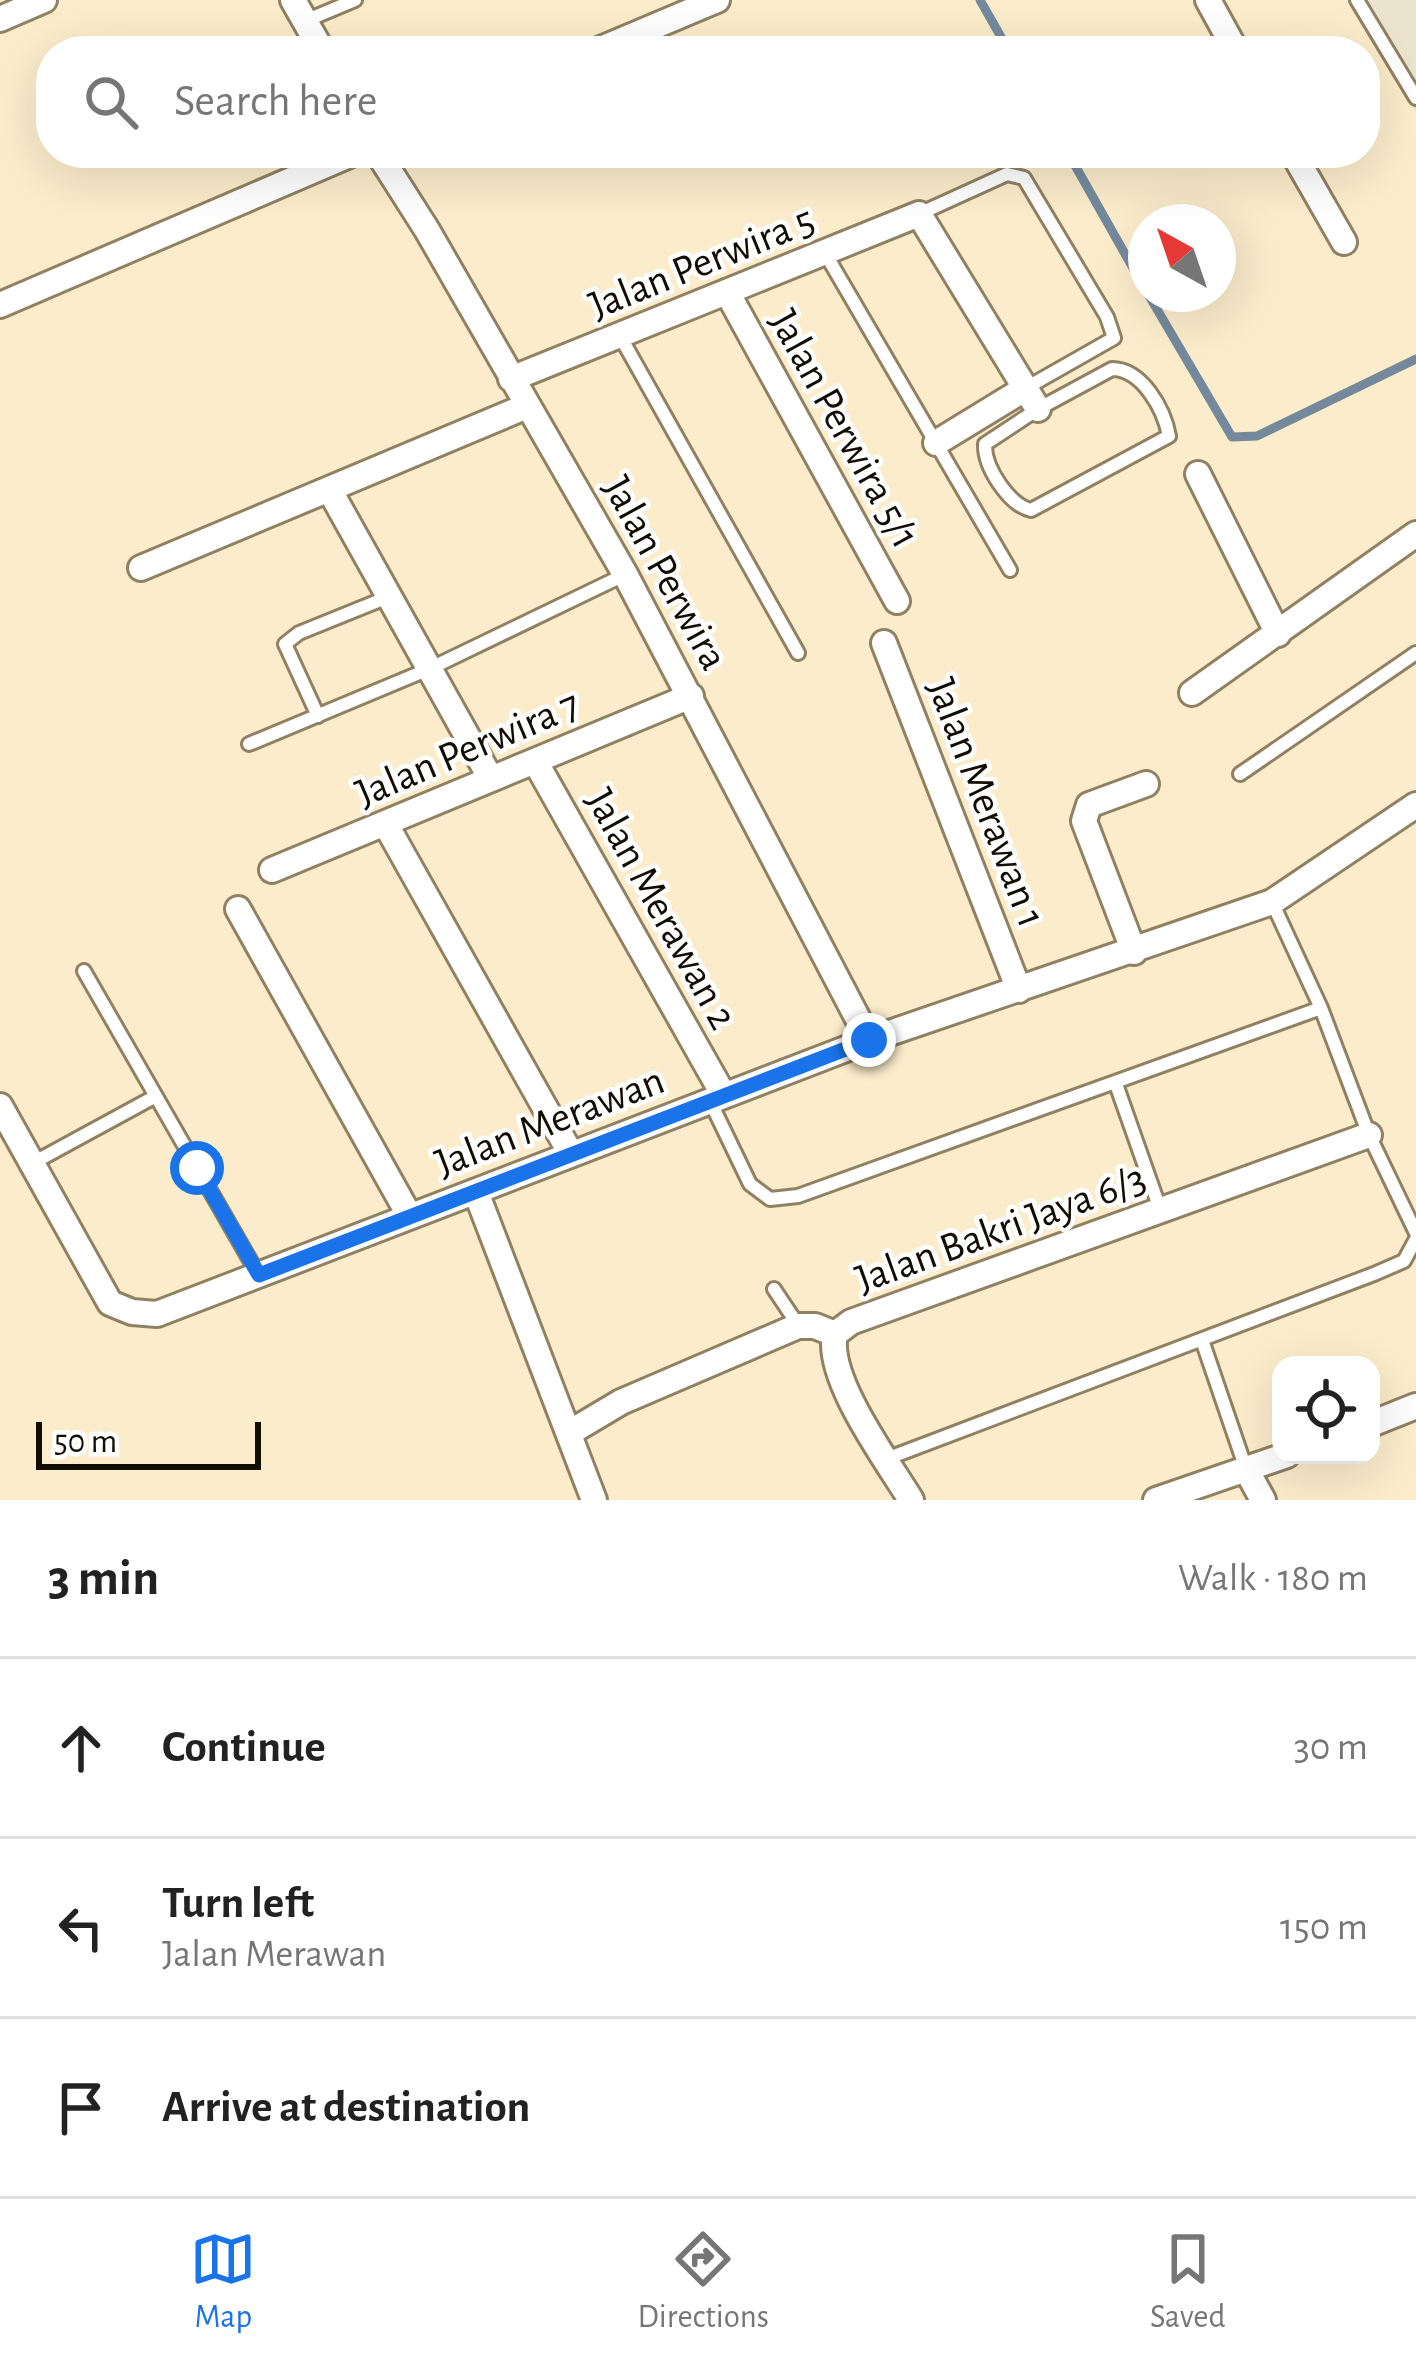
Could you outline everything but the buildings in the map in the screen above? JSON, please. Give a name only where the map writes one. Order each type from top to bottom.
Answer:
[{"type":"street","points":[[0,19],[44,0]]},
{"type":"street","points":[[632,36],[717,0]]},
{"type":"street","points":[[1208,0],[1228,36]]},
{"type":"street","points":[[0,305],[318,168]]},
{"type":"street","name":"Jalan Perwira","points":[[388,168],[625,574],[869,1040]]},
{"type":"street","points":[[1302,168],[1344,242]]},
{"type":"street","points":[[919,214],[1032,398],[936,443]]},
{"type":"street","name":"Jalan Perwira 5","points":[[511,379],[919,214]]},
{"type":"street","name":"Jalan Perwira 5/1","points":[[727,292],[896,601]]},
{"type":"street","points":[[141,568],[527,406]]},
{"type":"street","points":[[1198,474],[1278,634]]},
{"type":"street","points":[[329,489],[491,779]]},
{"type":"street","points":[[1192,693],[1416,534]]},
{"type":"street","name":"Jalan Merawan 1","points":[[884,644],[1019,990]]},
{"type":"street","name":"Jalan Perwira 7","points":[[272,870],[691,696]]},
{"type":"street","name":"Jalan Merawan 2","points":[[535,760],[716,1097]]},
{"type":"street","points":[[1134,952],[1084,811],[1146,784]]},
{"type":"street","name":"Jalan Merawan","points":[[0,1106],[7,1139],[31,1164],[110,1303],[132,1312],[158,1314],[869,1040],[1272,902],[1413,814]]},
{"type":"street","points":[[386,823],[571,1154]]},
{"type":"street","points":[[238,909],[409,1216]]},
{"type":"street","name":"Jalan Bakri Jaya 6/3","points":[[911,1500],[840,1376],[832,1343],[835,1334],[851,1322],[1369,1135]]},
{"type":"street","points":[[476,1192],[594,1500]]},
{"type":"street","points":[[569,1433],[621,1402],[798,1326],[835,1334]]},
{"type":"street","points":[[1380,1420],[1416,1406]]},
{"type":"street","points":[[1156,1500],[1272,1460]]},
{"type":"street","points":[[1246,1469],[1263,1500]]},
{"type":"lane","points":[[299,10],[355,0]]},
{"type":"lane","points":[[1357,0],[1379,36]]},
{"type":"lane","points":[[1380,38],[1416,98]]},
{"type":"lane","points":[[919,214],[1007,174],[1024,178],[1107,317],[1114,338],[1032,398],[983,448],[1012,502],[1024,509],[1044,503],[1169,436],[1140,380],[1122,369],[1032,398]]},
{"type":"lane","points":[[825,253],[1010,570]]},
{"type":"lane","points":[[620,336],[798,653]]},
{"type":"lane","points":[[249,744],[429,669],[625,574]]},
{"type":"lane","points":[[318,716],[285,644],[299,633],[389,597]]},
{"type":"lane","points":[[1240,774],[1416,653]]},
{"type":"lane","points":[[886,1459],[1404,1261],[1416,1236],[1272,902]]},
{"type":"lane","points":[[84,971],[259,1275]]},
{"type":"lane","points":[[716,1097],[750,1184],[760,1194],[798,1196],[1321,1008]]},
{"type":"lane","points":[[1116,1084],[1160,1209]]},
{"type":"lane","points":[[31,1164],[156,1096]]},
{"type":"lane","points":[[774,1289],[798,1326]]},
{"type":"lane","points":[[1202,1340],[1246,1469]]},
{"type":"shaded area","points":[[1348,0],[1416,0],[1416,112],[1380,53],[1380,36],[1370,36]]},
{"type":"waterway","points":[[980,0],[1000,36]]},
{"type":"waterway","points":[[1076,168],[1128,259]]},
{"type":"waterway","points":[[1159,312],[1232,437],[1257,436],[1416,359]]},
{"type":"route","points":[[197,1168],[259,1275],[869,1040]]}]
